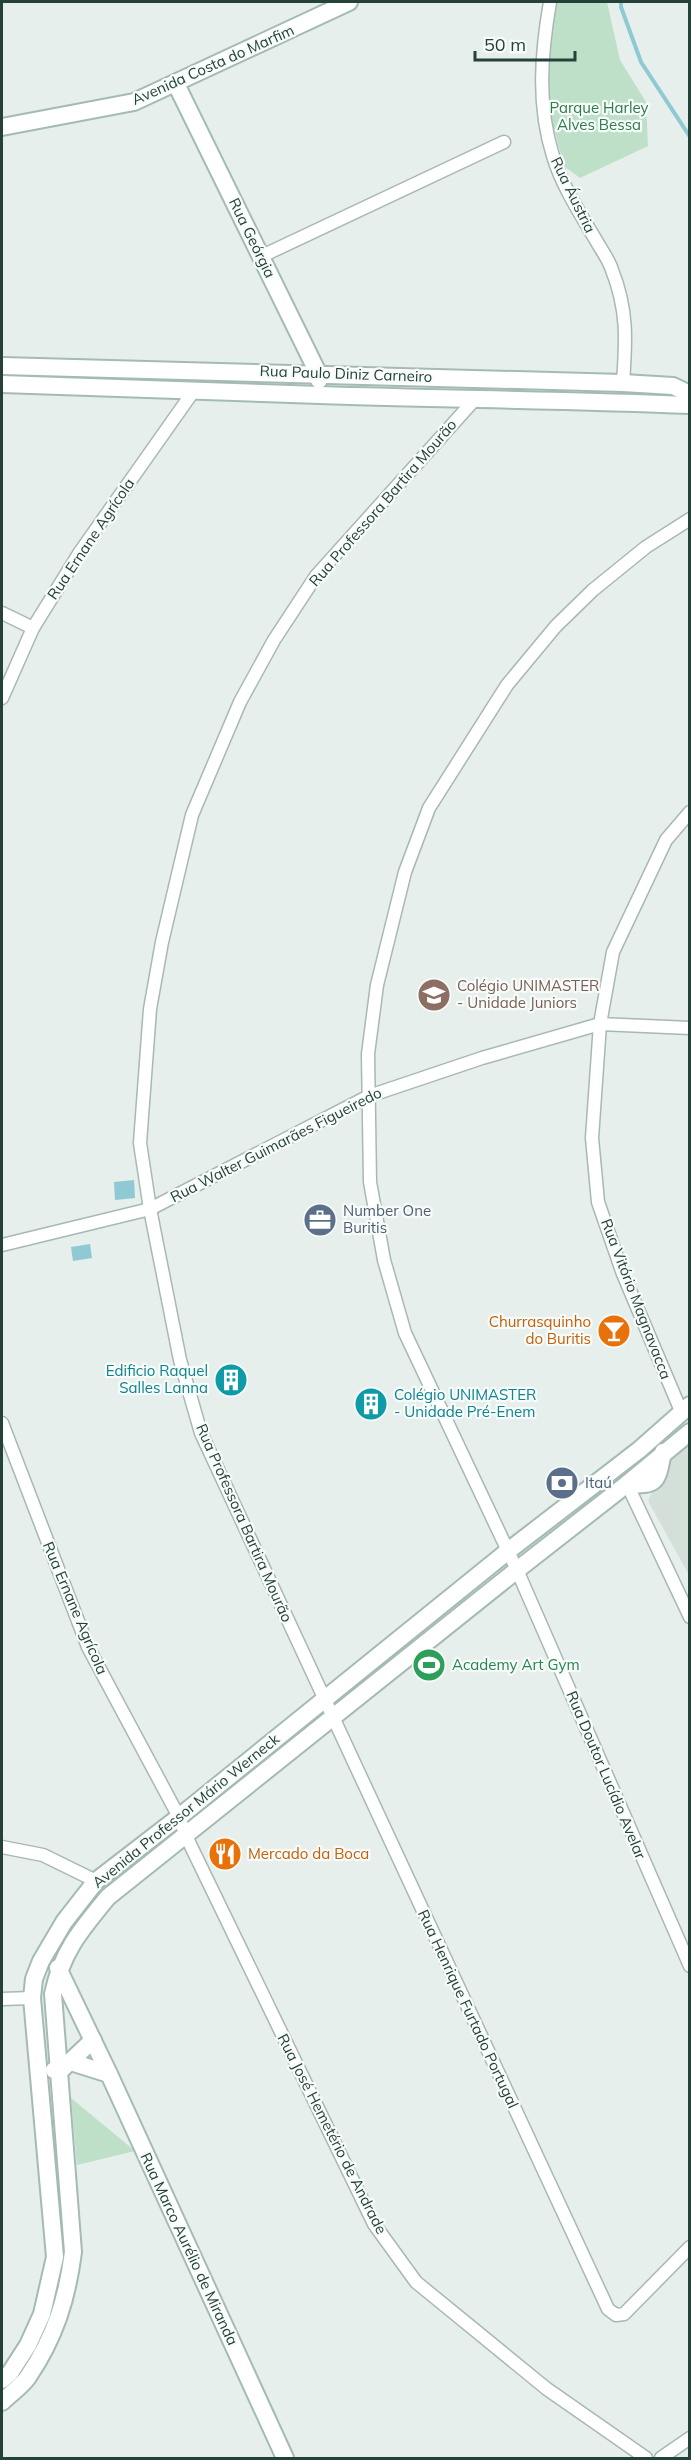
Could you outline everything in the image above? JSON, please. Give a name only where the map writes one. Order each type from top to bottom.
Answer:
[{"type":"street","name":"Avenida Costa do Marfim","points":[[2,127],[134,102],[349,2]]},
{"type":"street","name":"Rua Áustria","points":[[550,2],[541,79],[544,121],[553,158],[572,199],[612,268],[623,303],[626,332],[623,383]]},
{"type":"street","name":"Rua Geórgia","points":[[176,84],[318,373],[321,395]]},
{"type":"street","points":[[262,256],[504,142]]},
{"type":"street","name":"Rua Paulo Diniz Carneiro","points":[[2,366],[623,383],[673,386],[690,394]]},
{"type":"street","name":"Rua Paulo Diniz Carneiro","points":[[2,384],[690,405]]},
{"type":"street","name":"Rua Ernane Agrícola","points":[[2,698],[33,628],[80,552],[195,389]]},
{"type":"street","name":"Rua Professora Bartira Mourão","points":[[324,1700],[201,1432],[180,1360],[150,1209],[140,1143],[150,1009],[162,942],[192,815],[240,702],[274,640],[316,576],[477,397]]},
{"type":"street","name":"Rua Doutor Lucídio Avelar","points":[[690,519],[646,547],[593,590],[556,626],[507,685],[429,808],[405,872],[377,985],[369,1054],[370,1182],[384,1260],[405,1334],[508,1551],[690,1966]]},
{"type":"street","points":[[2,613],[33,628]]},
{"type":"street","name":"Rua Vitório Magnavacca","points":[[685,1408],[623,1274],[598,1202],[592,1138],[600,1024],[613,952],[666,840],[690,812]]},
{"type":"street","name":"Rua Walter Guimarães Figueiredo","points":[[2,1245],[150,1209],[369,1096],[482,1058],[600,1024],[690,1028]]},
{"type":"street","name":"Avenida Professor Mário Werneck","points":[[2,2380],[10,2373],[28,2345],[42,2314],[56,2257],[32,1998],[34,1978],[41,1961],[64,1922],[96,1881],[179,1817],[508,1551],[639,1450],[685,1408]]},
{"type":"street","name":"Rua Ernane Agrícola","points":[[2,1423],[88,1647],[179,1817]]},
{"type":"street","points":[[627,1484],[647,1486],[654,1481],[659,1472],[663,1452],[690,1431]]},
{"type":"street","points":[[639,1450],[628,1473],[627,1484],[690,1617]]},
{"type":"street","name":"Avenida Professor Mário Werneck","points":[[2,2402],[27,2378],[58,2323],[68,2289],[73,2252],[65,2067],[53,1994],[58,1968],[75,1937],[108,1897],[516,1570],[627,1484]]},
{"type":"street","name":"Rua Henrique Furtado Portugal","points":[[324,1700],[608,2309],[616,2315],[624,2314],[690,2247]]},
{"type":"street","name":"Rua José Hemetério de Andrade","points":[[179,1817],[186,1836],[374,2224],[416,2283],[547,2389],[646,2458]]},
{"type":"street","points":[[2,1846],[43,1855],[96,1881]]},
{"type":"street","name":"Rua Marco Aurélio de Miranda","points":[[58,1968],[285,2458]]},
{"type":"street","points":[[2,2000],[32,1998]]},
{"type":"street","points":[[65,2067],[93,2040]]},
{"type":"street","points":[[36,2050],[46,2063],[109,2074]]},
{"type":"street","points":[[661,2458],[690,2438]]},
{"type":"shaded area","points":[[689,1442],[689,1575],[648,1501],[668,1458]]},
{"type":"green space","name":"Parque Harley Alves Bessa","points":[[553,2],[607,2],[620,60],[646,102],[648,146],[580,178],[564,166],[546,98]]},
{"type":"green space","points":[[71,2098],[135,2151],[77,2165]]},
{"type":"water","points":[[134,1180],[135,1198],[115,1200],[114,1182]]},
{"type":"water","points":[[90,1244],[92,1258],[73,1261],[71,1247]]},
{"type":"waterway","points":[[621,2],[641,62],[690,137]]},
{"type":"place","name":"Colégio UNIMASTER - Unidade Juniors","points":[[434,995]]},
{"type":"place","name":"Number One Buritis","points":[[320,1220]]},
{"type":"place","name":"Churrasquinho do Buritis","points":[[614,1331]]},
{"type":"place","name":"Edificio Raquel Salles Lanna","points":[[231,1380]]},
{"type":"place","name":"Colégio UNIMASTER - Unidade Pré-Enem","points":[[371,1404]]},
{"type":"place","name":"Itaú","points":[[562,1483]]},
{"type":"place","name":"Academy Art Gym","points":[[429,1665]]},
{"type":"place","name":"Mercado da Boca","points":[[225,1854]]}]
